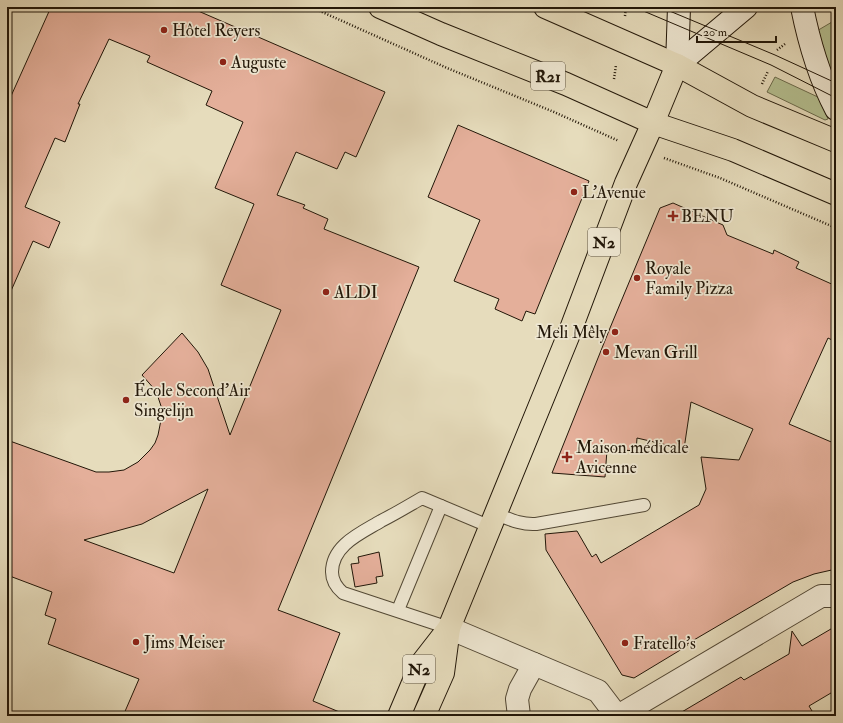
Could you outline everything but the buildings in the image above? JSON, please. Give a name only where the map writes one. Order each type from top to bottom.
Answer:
[{"type":"main road","name":"R21","points":[[380,7],[441,34],[566,84],[653,123],[733,150],[836,194]]},
{"type":"main road","points":[[545,7],[677,65],[752,106],[836,141]]},
{"type":"main road","name":"N2","points":[[424,716],[443,674],[449,628],[569,334],[626,183],[677,65]]},
{"type":"main road","name":"N2","points":[[399,716],[421,664],[449,628]]},
{"type":"street","name":"N2","points":[[677,65],[679,7]]},
{"type":"street","name":"N2","points":[[677,65],[746,7]]},
{"type":"street","points":[[802,7],[818,69],[836,109]]},
{"type":"street","points":[[449,628],[598,691],[617,716],[821,596],[836,596]]},
{"type":"street","points":[[519,716],[517,699],[520,689],[534,664]]},
{"type":"lane","points":[[449,628],[343,593],[334,583],[332,576],[334,559],[342,547],[353,538],[422,498],[441,506],[494,520],[527,524],[536,524],[644,505]]},
{"type":"lane","points":[[398,610],[441,506]]},
{"type":"path","points":[[311,7],[447,68],[554,112],[604,135],[626,7]]},
{"type":"path","points":[[761,86],[768,70]]},
{"type":"path","points":[[641,150],[720,178],[836,228]]},
{"type":"green space","points":[[832,22],[836,46],[836,78],[826,73],[815,32]]},
{"type":"green space","points":[[775,77],[820,98],[828,119],[825,120],[767,92]]},
{"type":"tram line","points":[[634,7],[771,65],[836,98]]},
{"type":"tram line","points":[[660,7],[775,55],[836,83]]},
{"type":"place","name":"Hôtel Reyers","points":[[164,30]]},
{"type":"place","name":"Auguste","points":[[223,62]]},
{"type":"place","name":"L'Avenue","points":[[574,192]]},
{"type":"place","name":"BENU","points":[[673,216]]},
{"type":"place","name":"Royale Family Pizza","points":[[637,278]]},
{"type":"place","name":"ALDI","points":[[326,292]]},
{"type":"place","name":"Meli Mêly","points":[[615,332]]},
{"type":"place","name":"Mevan Grill","points":[[606,352]]},
{"type":"place","name":"École Second'Air Singelijn","points":[[126,400]]},
{"type":"place","name":"Maison médicale Avicenne","points":[[567,457]]},
{"type":"place","name":"Jims Meiser","points":[[136,642]]},
{"type":"place","name":"Fratello's","points":[[625,643]]}]
